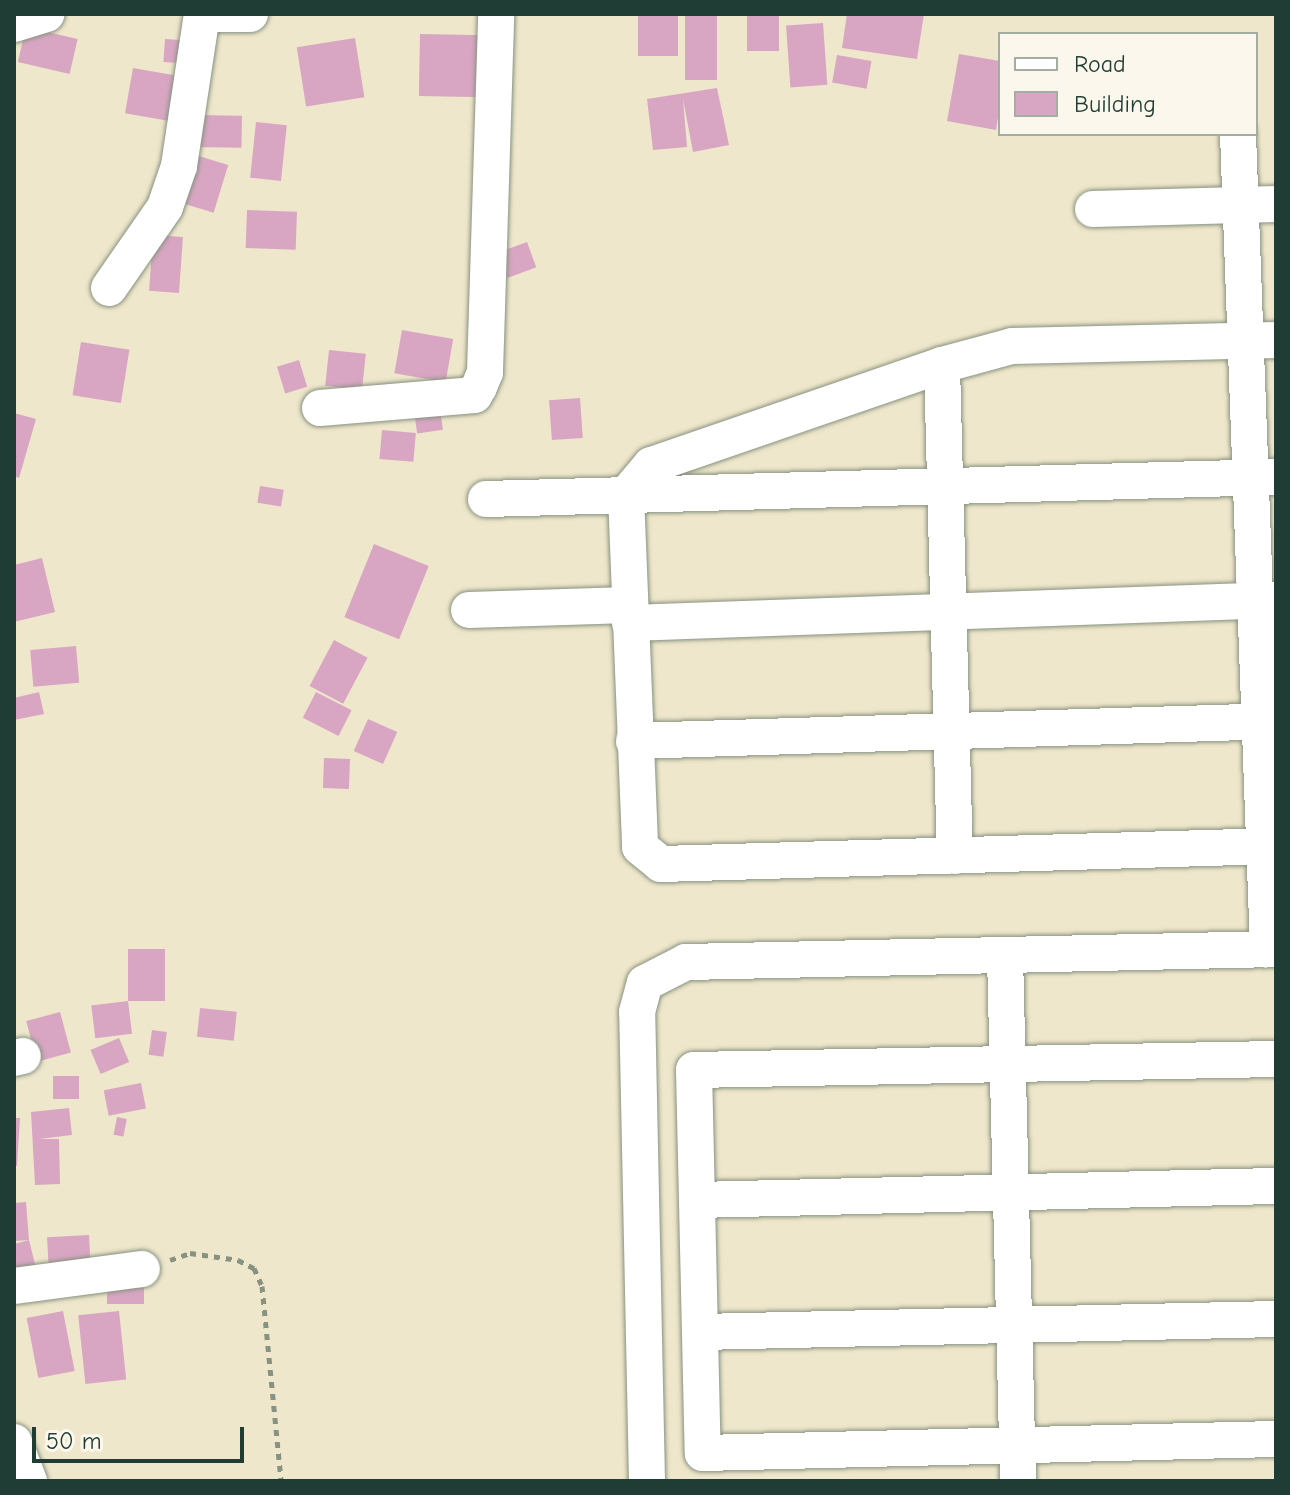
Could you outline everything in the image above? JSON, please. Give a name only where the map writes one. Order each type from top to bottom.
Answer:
[{"type":"street","points":[[14,24],[47,14]]},
{"type":"street","points":[[109,288],[165,207],[179,166],[204,14],[250,14]]},
{"type":"street","points":[[320,408],[474,395],[479,387],[485,372],[496,14]]},
{"type":"street","points":[[647,1481],[637,1012],[645,983],[686,962],[1272,949],[1259,204],[1239,136]]},
{"type":"street","points":[[1093,209],[1259,204]]},
{"type":"street","points":[[1261,340],[1012,346],[942,365],[651,465],[626,495],[640,847],[661,864],[1270,847]]},
{"type":"street","points":[[942,365],[955,856]]},
{"type":"street","points":[[486,499],[1264,477]]},
{"type":"street","points":[[469,610],[630,614],[948,612],[1266,600]]},
{"type":"street","points":[[634,741],[1268,721]]},
{"type":"street","points":[[1005,956],[1018,1463]]},
{"type":"street","points":[[1276,1059],[694,1070],[703,1453],[1018,1463],[1276,1439]]},
{"type":"street","points":[[697,1200],[1276,1186]]},
{"type":"street","points":[[14,1286],[142,1269]]},
{"type":"street","points":[[700,1332],[1276,1319]]},
{"type":"street","points":[[14,1442],[29,1481]]},
{"type":"path","points":[[142,1269],[190,1253],[238,1260],[254,1268],[262,1286],[281,1481]]},
{"type":"building","points":[[638,14],[678,14],[678,56],[638,56]]},
{"type":"building","points":[[685,14],[717,14],[717,80],[685,80]]},
{"type":"building","points":[[747,14],[779,14],[779,51],[747,51]]},
{"type":"building","points":[[847,14],[924,14],[917,59],[842,48]]},
{"type":"building","points":[[823,23],[827,85],[790,87],[786,26]]},
{"type":"building","points":[[26,27],[78,39],[70,74],[18,62]]},
{"type":"building","points":[[420,34],[486,35],[485,97],[419,96]]},
{"type":"building","points":[[355,38],[364,97],[306,106],[297,47]]},
{"type":"building","points":[[165,39],[191,41],[189,64],[163,62]]},
{"type":"building","points":[[959,54],[998,61],[996,130],[947,121]]},
{"type":"building","points":[[837,55],[871,61],[867,89],[832,83]]},
{"type":"building","points":[[133,68],[177,76],[169,121],[125,113]]},
{"type":"building","points":[[717,88],[729,145],[693,152],[683,99],[687,147],[653,150],[647,99]]},
{"type":"building","points":[[193,115],[242,116],[241,148],[192,147]]},
{"type":"building","points":[[256,122],[287,125],[281,181],[250,178]]},
{"type":"building","points":[[189,153],[228,165],[214,213],[174,201]]},
{"type":"building","points":[[247,210],[297,212],[296,250],[246,248]]},
{"type":"building","points":[[153,235],[183,237],[179,293],[149,291]]},
{"type":"building","points":[[527,242],[536,267],[507,278],[498,253]]},
{"type":"building","points":[[402,330],[453,339],[446,382],[394,373]]},
{"type":"building","points":[[81,342],[129,350],[121,403],[73,395]]},
{"type":"building","points":[[329,350],[366,354],[362,390],[325,386]]},
{"type":"building","points":[[299,360],[307,387],[285,394],[277,367]]},
{"type":"building","points":[[580,398],[583,438],[552,440],[549,400]]},
{"type":"building","points":[[440,409],[443,430],[417,433],[414,413]]},
{"type":"building","points":[[14,413],[36,419],[19,478],[14,476]]},
{"type":"building","points":[[382,430],[416,433],[413,462],[379,459]]},
{"type":"building","points":[[260,486],[284,490],[281,507],[257,503]]},
{"type":"building","points":[[374,544],[429,566],[399,639],[344,617]]},
{"type":"building","points":[[42,558],[55,612],[14,622],[14,565]]},
{"type":"building","points":[[334,640],[368,658],[343,704],[310,686]]},
{"type":"building","points":[[76,646],[79,683],[33,687],[30,650]]},
{"type":"building","points":[[39,692],[44,714],[14,720],[14,698]]},
{"type":"building","points":[[316,692],[352,710],[338,736],[303,718]]},
{"type":"building","points":[[368,719],[397,732],[383,764],[354,751]]},
{"type":"building","points":[[324,758],[350,759],[349,789],[323,788]]},
{"type":"building","points":[[128,949],[165,949],[165,1001],[128,1001]]},
{"type":"building","points":[[128,1001],[132,1034],[95,1038],[91,1006]]},
{"type":"building","points":[[200,1008],[237,1012],[234,1041],[197,1037]]},
{"type":"building","points":[[60,1012],[71,1053],[37,1062],[26,1021]]},
{"type":"building","points":[[152,1030],[167,1032],[163,1057],[149,1055]]},
{"type":"building","points":[[119,1038],[129,1062],[101,1074],[90,1050]]},
{"type":"building","points":[[53,1076],[79,1076],[79,1099],[53,1099]]},
{"type":"building","points":[[141,1083],[146,1109],[109,1116],[104,1090]]},
{"type":"building","points":[[69,1108],[72,1135],[39,1139],[59,1139],[60,1184],[35,1185],[31,1112]]},
{"type":"building","points":[[117,1117],[127,1119],[123,1137],[114,1135]]},
{"type":"building","points":[[14,1118],[20,1118],[17,1166],[14,1165]]},
{"type":"building","points":[[26,1202],[29,1240],[14,1241],[14,1203]]},
{"type":"building","points":[[89,1235],[91,1274],[49,1276],[47,1237]]},
{"type":"building","points":[[29,1240],[37,1272],[14,1278],[14,1244]]},
{"type":"building","points":[[107,1288],[144,1288],[144,1304],[107,1304]]},
{"type":"building","points":[[63,1311],[75,1371],[38,1378],[27,1318]]},
{"type":"building","points":[[119,1311],[126,1380],[85,1384],[78,1315]]}]
